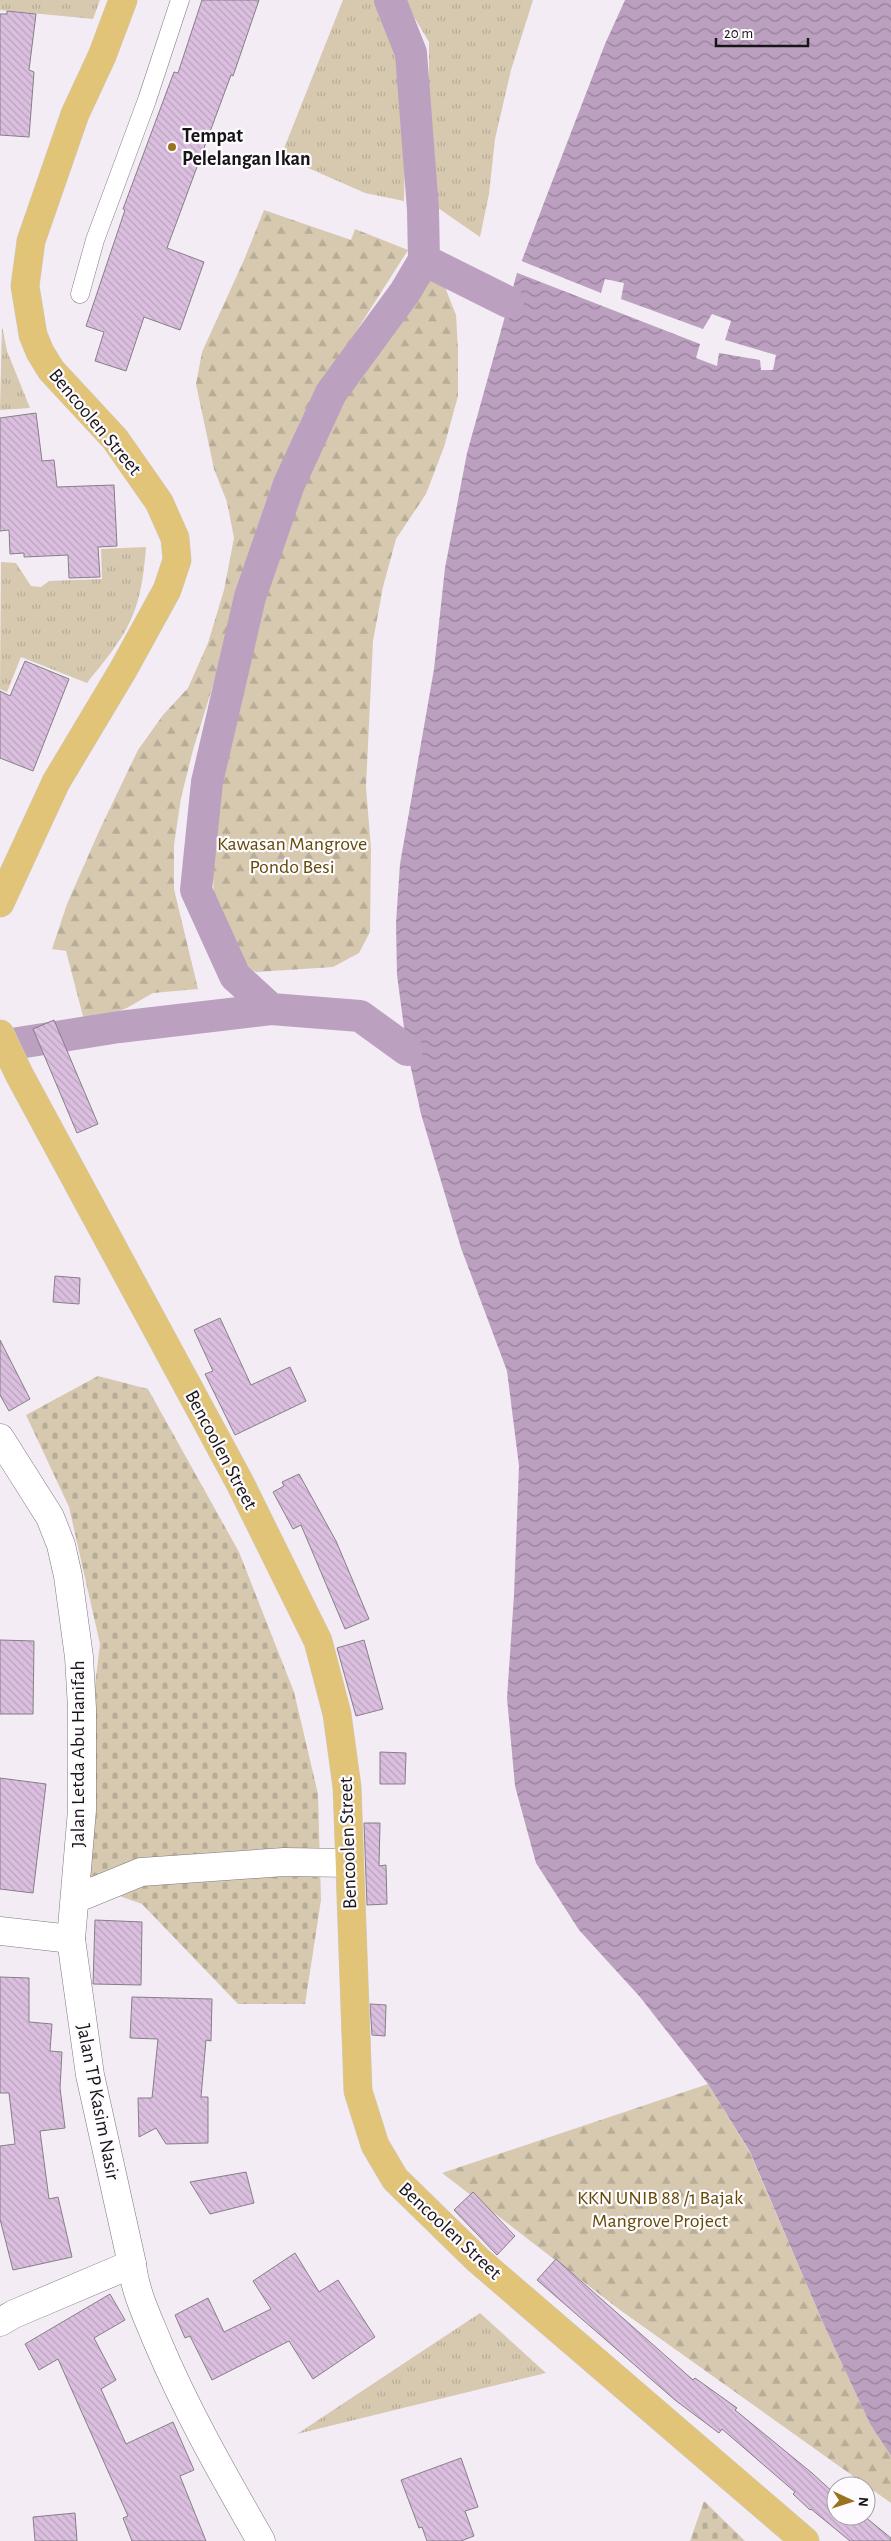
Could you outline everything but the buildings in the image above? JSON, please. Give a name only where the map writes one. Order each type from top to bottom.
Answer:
[{"type":"main road","name":"Bencoolen Street","points":[[0,903],[56,782],[123,670],[167,590],[178,560],[175,538],[159,502],[115,439],[51,370],[40,352],[33,335],[25,286],[31,241],[75,114],[102,56],[123,0]]},
{"type":"main road","name":"Bencoolen Street","points":[[0,1034],[19,1074],[240,1483],[318,1641],[337,1714],[347,1787],[358,2091],[375,2145],[395,2179],[478,2260],[794,2538]]},
{"type":"street","name":"Jalan Letda Abu Hanifah","points":[[0,1438],[50,1517],[61,1545],[68,1576],[79,1657],[82,1708],[82,1810],[71,1939]]},
{"type":"street","points":[[75,1900],[141,1872],[284,1862],[349,1863]]},
{"type":"street","points":[[0,1931],[71,1939]]},
{"type":"street","name":"Jalan TP Kasim Nasir","points":[[71,1939],[90,2075],[133,2276]]},
{"type":"street","points":[[0,2322],[14,2314],[133,2276],[178,2390],[227,2485],[261,2541]]},
{"type":"lane","points":[[80,294],[95,240],[148,100],[180,0]]},
{"type":"green space","points":[[0,0],[100,0],[93,19],[0,10]]},
{"type":"green space","points":[[343,0],[380,0],[390,23],[397,48],[404,99],[404,201],[365,193],[281,156]]},
{"type":"green space","points":[[404,0],[533,0],[511,70],[495,139],[489,194],[480,237],[438,208],[429,112],[429,42]]},
{"type":"green space","name":"Kawasan Mangrove Pondo Besi","points":[[264,210],[351,240],[355,229],[408,250],[303,415],[278,475],[193,750],[181,798],[174,845],[174,889],[198,989],[153,993],[125,1009],[84,1020],[66,951],[52,949],[67,904],[138,750],[163,715],[188,688],[208,643],[224,590],[234,538],[227,502],[214,469],[196,384],[202,352],[244,260]]},
{"type":"green space","name":"Kawasan Mangrove Pondo Besi","points":[[428,271],[443,282],[456,315],[458,396],[444,447],[426,494],[396,539],[383,587],[373,641],[366,787],[371,849],[370,932],[359,953],[333,967],[256,972],[246,967],[230,948],[215,913],[212,860],[223,758],[263,586],[283,521],[304,471],[336,405],[361,366],[387,332],[407,312]]},
{"type":"green space","points":[[2,326],[7,351],[30,408],[0,410]]},
{"type":"green space","points":[[146,547],[141,589],[130,621],[113,650],[87,683],[21,657],[7,692],[0,689],[1,562],[16,563],[31,586],[41,587],[49,581],[102,579],[101,549]]},
{"type":"green space","points":[[98,1376],[148,1389],[239,1552],[294,1692],[318,1794],[321,1900],[305,2004],[238,2004],[142,1904],[80,1882],[89,1734],[100,1644],[69,1507],[26,1415]]},
{"type":"green space","name":"KKN UNIB 88 /1 Bajak Mangrove Project","points":[[708,2084],[750,2153],[824,2325],[870,2424],[891,2456],[891,2503],[876,2492],[876,2476],[853,2476],[620,2310],[442,2173]]},
{"type":"green space","points":[[480,2313],[546,2373],[297,2434]]},
{"type":"green space","points":[[704,2501],[745,2541],[690,2541]]},
{"type":"water","points":[[625,0],[891,0],[891,2456],[870,2424],[824,2325],[750,2152],[708,2084],[640,1997],[579,1930],[536,1863],[515,1786],[507,1698],[514,1595],[519,1466],[507,1371],[461,1248],[421,1114],[407,1050],[397,975],[396,923],[400,864],[434,669],[445,568],[467,453],[517,273],[605,44]]},
{"type":"pier","points":[[519,260],[601,293],[605,279],[624,283],[621,299],[703,329],[712,314],[731,321],[725,340],[776,355],[773,370],[761,370],[760,360],[719,353],[717,366],[696,358],[700,344],[515,272]]},
{"type":"waterway","points":[[390,0],[411,53],[423,210],[424,260],[508,302]]},
{"type":"waterway","points":[[271,1009],[235,976],[196,890],[207,782],[250,597],[289,484],[331,393],[405,292],[424,260]]},
{"type":"waterway","points":[[0,1046],[119,1027],[271,1009],[360,1016],[407,1050]]},
{"type":"place","name":"Tempat Pelelangan Ikan","points":[[172,147]]}]
